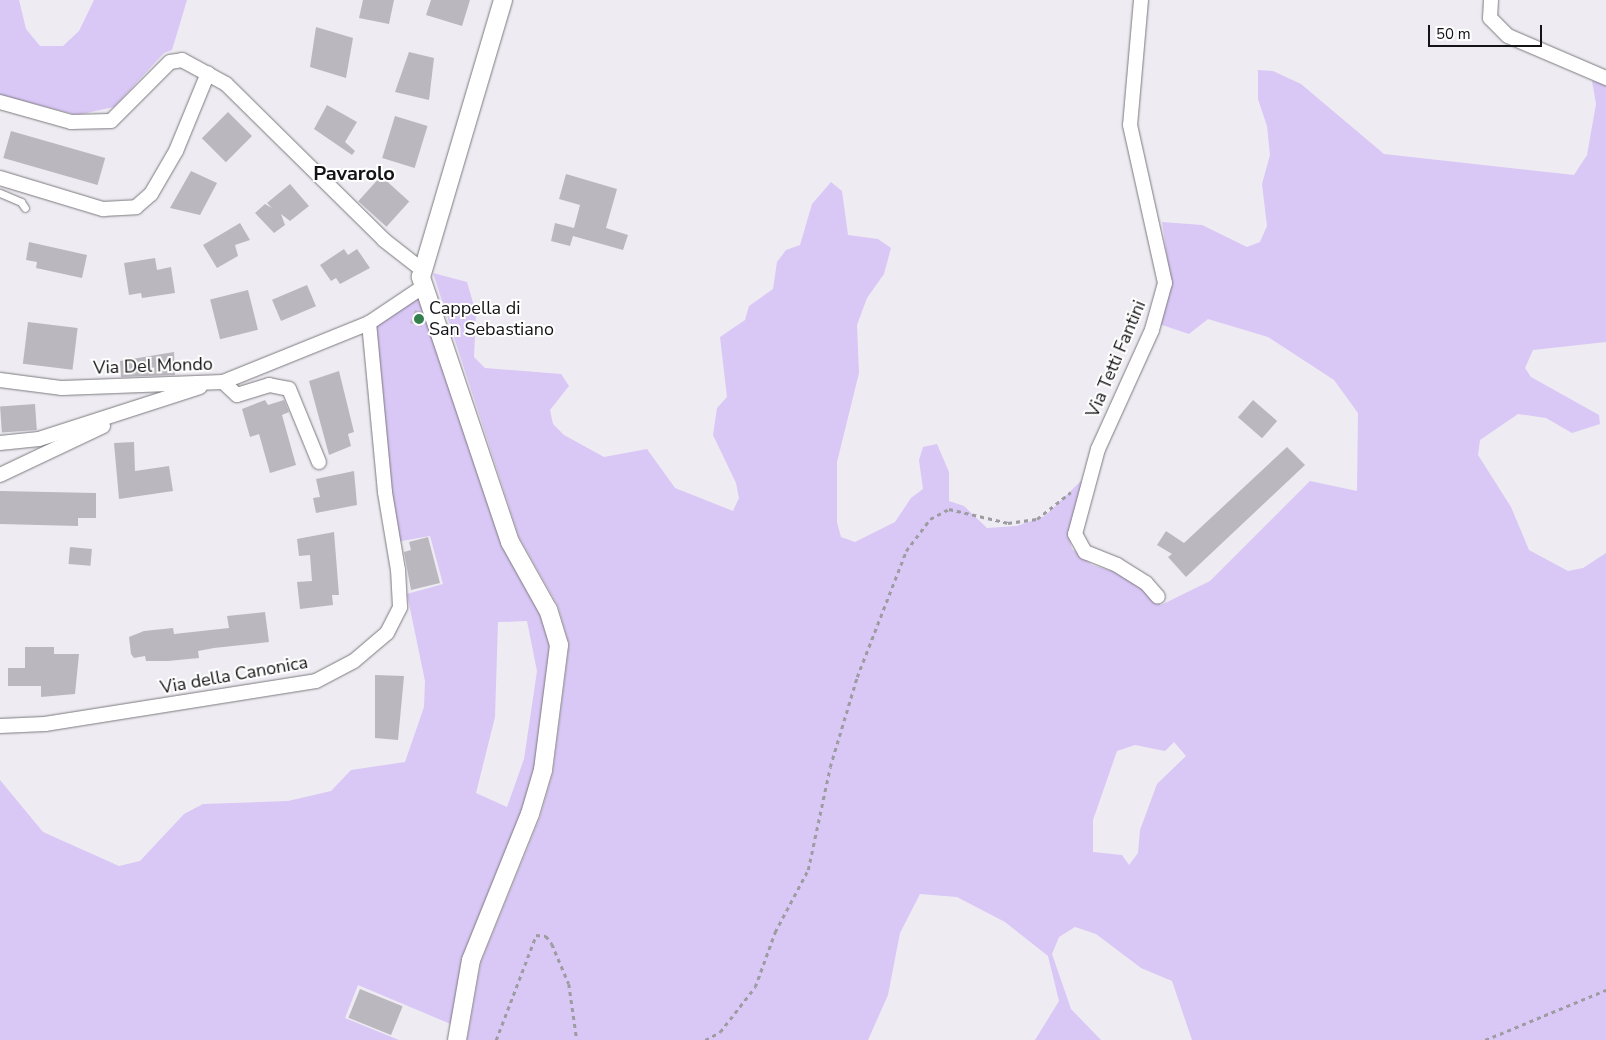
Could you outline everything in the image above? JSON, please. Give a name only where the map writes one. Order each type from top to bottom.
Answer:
[{"type":"street","points":[[423,278],[503,0]]},
{"type":"street","name":"Via Tetti Fantini","points":[[1141,0],[1130,125],[1165,284],[1152,330],[1090,475],[1075,534],[1078,545],[1095,558],[1117,565],[1146,583],[1158,597]]},
{"type":"street","points":[[1491,0],[1490,18],[1508,36],[1606,78]]},
{"type":"street","points":[[0,102],[71,122],[110,120],[170,62],[182,60],[226,84],[423,278],[510,542],[548,610],[559,645],[543,770],[530,814],[471,960],[457,1040]]},
{"type":"street","points":[[0,178],[103,209],[136,207],[151,194],[176,150],[208,73]]},
{"type":"street","name":"Via Del Mondo","points":[[0,380],[62,388],[205,385],[223,382],[369,323],[409,298],[423,278]]},
{"type":"street","name":"Via della Canonica","points":[[0,726],[45,724],[316,681],[354,661],[387,633],[400,607],[398,570],[384,492],[369,323]]},
{"type":"street","points":[[223,382],[237,395],[269,386],[290,390],[319,462]]},
{"type":"street","points":[[0,444],[39,439],[110,419],[205,385]]},
{"type":"street","points":[[0,475],[83,438],[110,419]]},
{"type":"lane","points":[[0,193],[21,202],[25,208]]},
{"type":"path","points":[[705,1040],[720,1032],[755,987],[775,932],[808,870],[830,767],[857,677],[906,551],[930,519],[950,509],[1008,523],[1037,519],[1090,475]]},
{"type":"path","points":[[496,1040],[536,935],[546,936],[552,944],[569,984],[577,1040]]},
{"type":"path","points":[[1485,1040],[1606,990]]},
{"type":"shaded area","points":[[0,0],[19,0],[26,29],[40,46],[63,46],[79,31],[94,0],[187,0],[172,50],[164,53],[114,107],[77,115],[0,95]]},
{"type":"shaded area","points":[[1258,70],[1273,71],[1301,84],[1384,154],[1574,175],[1587,155],[1596,104],[1592,81],[1606,82],[1606,342],[1533,350],[1525,368],[1531,377],[1599,415],[1600,424],[1572,433],[1546,418],[1518,414],[1480,440],[1478,455],[1511,507],[1529,550],[1568,571],[1583,568],[1606,553],[1606,1040],[1192,1040],[1172,981],[1141,968],[1096,934],[1075,927],[1059,937],[1052,954],[1071,1009],[1101,1040],[1035,1040],[1059,1001],[1048,956],[1005,922],[957,897],[920,894],[900,933],[888,995],[868,1040],[467,1040],[481,962],[540,817],[553,772],[569,644],[558,606],[519,537],[433,273],[467,282],[476,313],[474,357],[485,368],[561,374],[569,386],[550,410],[553,424],[564,435],[604,457],[647,449],[675,488],[733,511],[739,498],[736,483],[713,435],[717,408],[727,397],[720,337],[745,320],[749,306],[773,289],[777,262],[786,250],[800,245],[812,204],[831,182],[842,191],[848,235],[878,239],[891,248],[884,274],[867,298],[857,325],[859,373],[837,462],[837,522],[841,537],[855,542],[895,522],[911,498],[923,489],[919,460],[923,447],[937,444],[949,472],[949,501],[964,506],[987,528],[1017,526],[1045,516],[1083,479],[1068,534],[1072,549],[1092,565],[1115,572],[1142,588],[1161,605],[1210,581],[1310,481],[1357,491],[1358,413],[1334,380],[1268,337],[1208,319],[1189,334],[1159,324],[1171,285],[1162,222],[1202,225],[1247,247],[1260,242],[1267,226],[1262,184],[1270,155],[1267,126],[1258,99]],"holes":[[[1174,742],[1186,756],[1157,784],[1140,830],[1138,853],[1129,865],[1122,855],[1093,852],[1093,820],[1117,751],[1135,745],[1165,751]]]},
{"type":"shaded area","points":[[422,292],[556,645],[540,771],[453,1025],[358,985],[345,1018],[399,1040],[0,1040],[0,780],[43,832],[119,866],[140,861],[184,814],[203,804],[288,801],[331,791],[351,770],[405,762],[424,707],[425,681],[407,594],[443,584],[430,536],[396,542],[371,326]],"holes":[[[527,621],[537,671],[524,759],[507,807],[476,793],[495,717],[498,622]]]},
{"type":"building","points":[[363,0],[394,0],[389,24],[359,18]]},
{"type":"building","points":[[431,0],[470,0],[462,26],[426,15]]},
{"type":"building","points":[[316,27],[353,38],[346,78],[310,67]]},
{"type":"building","points":[[409,52],[434,58],[429,100],[395,92]]},
{"type":"building","points":[[327,105],[357,122],[345,142],[355,151],[352,155],[314,129]]},
{"type":"building","points":[[228,112],[252,136],[226,162],[202,138]]},
{"type":"building","points":[[395,116],[428,126],[415,168],[382,158]]},
{"type":"building","points":[[11,131],[105,158],[97,185],[3,158]]},
{"type":"building","points":[[191,171],[217,183],[200,215],[170,208]]},
{"type":"building","points":[[566,174],[617,189],[606,228],[628,235],[623,250],[573,236],[570,246],[551,241],[555,223],[574,228],[580,205],[559,199]]},
{"type":"building","points":[[381,176],[409,201],[386,227],[358,201]]},
{"type":"building","points":[[290,184],[309,206],[290,221],[281,214],[285,225],[274,233],[255,213],[265,204],[272,208],[267,203]]},
{"type":"building","points":[[240,223],[250,240],[235,245],[238,256],[217,268],[203,245]]},
{"type":"building","points":[[29,242],[87,255],[82,278],[36,268],[37,262],[26,260]]},
{"type":"building","points":[[344,249],[348,255],[357,249],[370,268],[340,284],[336,278],[331,281],[320,265]]},
{"type":"building","points":[[155,258],[157,270],[171,267],[175,293],[142,298],[141,293],[129,295],[124,263]]},
{"type":"building","points":[[307,285],[316,306],[281,321],[272,300]]},
{"type":"building","points":[[248,290],[258,330],[220,339],[210,299]]},
{"type":"building","name":"Cappella di San Sebastiano","points":[[415,310],[422,312],[422,327],[410,323]]},
{"type":"building","points":[[28,322],[78,328],[73,370],[23,364]]},
{"type":"building","points":[[174,352],[175,375],[121,377],[120,361]]},
{"type":"building","points":[[339,371],[354,432],[348,434],[351,446],[329,455],[309,381]]},
{"type":"building","points":[[265,400],[268,405],[284,400],[289,412],[282,415],[296,465],[270,473],[259,434],[250,437],[242,409]]},
{"type":"building","points":[[1253,400],[1277,421],[1262,438],[1238,417]]},
{"type":"building","points":[[35,404],[37,430],[2,432],[0,406]]},
{"type":"building","points":[[134,442],[135,471],[169,466],[173,491],[119,499],[114,443]]},
{"type":"building","points":[[1287,447],[1305,465],[1186,577],[1168,557],[1172,554],[1157,545],[1166,531],[1184,543]]},
{"type":"building","points":[[354,471],[357,505],[316,513],[313,498],[320,497],[316,479]]},
{"type":"building","points":[[0,491],[96,493],[96,518],[78,518],[78,526],[0,524]]},
{"type":"building","points":[[334,532],[339,595],[332,595],[333,605],[300,609],[297,582],[312,581],[310,555],[299,556],[297,539]]},
{"type":"building","points":[[428,537],[440,583],[411,590],[404,552],[411,550],[409,542]]},
{"type":"building","points":[[70,547],[92,549],[90,566],[69,564]]},
{"type":"building","points":[[265,612],[269,642],[198,651],[199,658],[168,661],[146,661],[145,656],[134,658],[131,654],[129,637],[144,631],[173,628],[174,634],[229,628],[227,616]]},
{"type":"building","points":[[25,647],[54,647],[54,654],[79,654],[75,694],[41,697],[41,686],[8,686],[8,668],[25,668]]},
{"type":"building","points":[[375,675],[404,676],[398,740],[375,738]]},
{"type":"building","points":[[360,989],[403,1006],[391,1035],[348,1018]]},
{"type":"place","name":"Cappella di San Sebastiano","points":[[419,319]]},
{"type":"district","name":"Pavarolo","points":[[354,173]]}]
